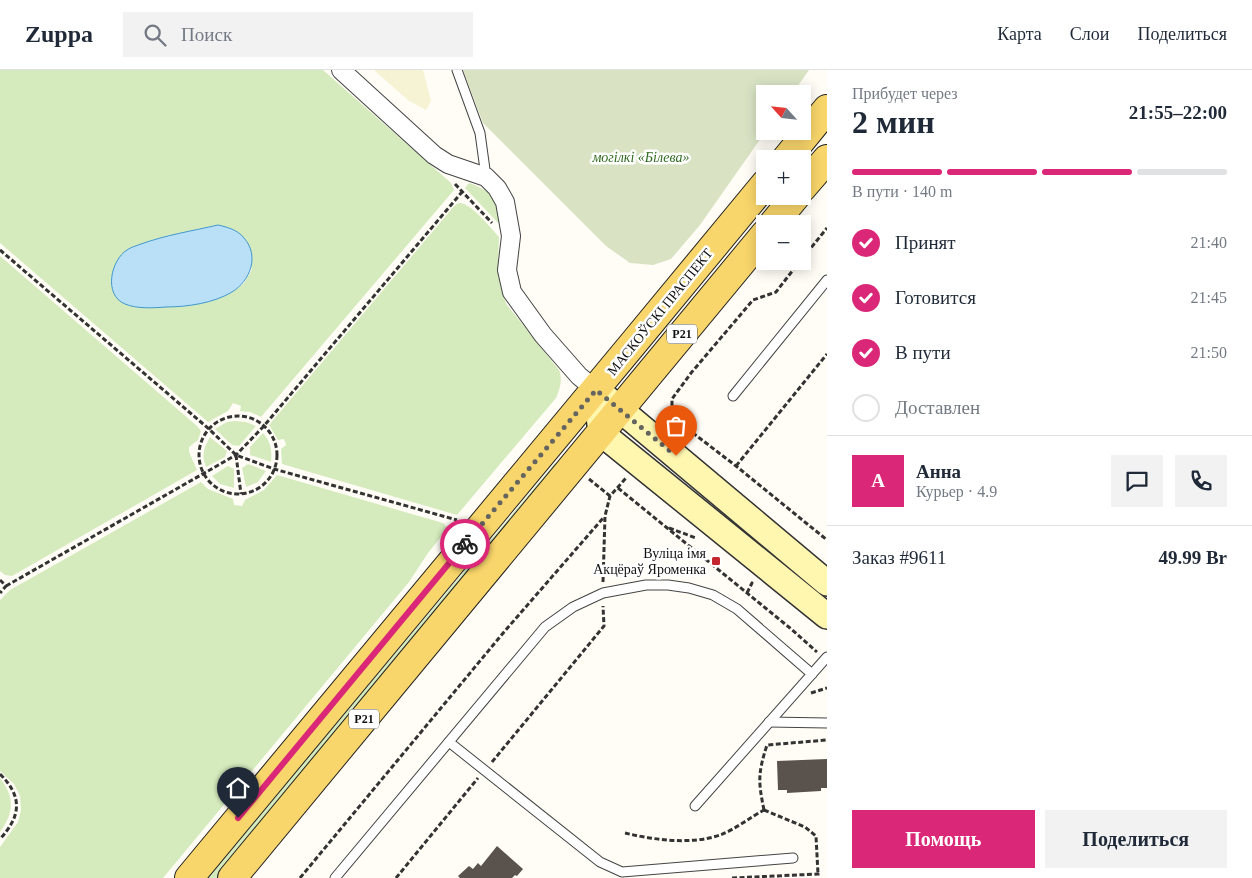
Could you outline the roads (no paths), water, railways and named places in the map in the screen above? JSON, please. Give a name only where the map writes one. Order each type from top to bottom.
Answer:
[{"type":"main road","points":[[793,150],[827,109]]},
{"type":"main road","points":[[811,178],[827,159]]},
{"type":"main road","name":"МАСКОЎСКІ ПРАСПЕКТ","points":[[189,878],[756,195]]},
{"type":"main road","points":[[780,215],[789,205]]},
{"type":"main road","name":"Р21","points":[[232,878],[756,245]]},
{"type":"street","points":[[341,70],[434,155],[448,164],[486,177],[497,188],[504,202],[511,236],[507,270],[512,292],[543,335],[579,376],[827,583]]},
{"type":"street","points":[[596,390],[601,433],[827,616]]},
{"type":"lane","points":[[457,70],[480,133],[486,177]]},
{"type":"lane","points":[[733,396],[827,280]]},
{"type":"lane","points":[[335,878],[545,627],[573,607],[602,593],[646,585],[668,585],[689,588],[713,596],[737,609],[812,674]]},
{"type":"lane","points":[[695,806],[826,658]]},
{"type":"lane","points":[[770,722],[827,723]]},
{"type":"lane","points":[[449,742],[600,862],[622,872],[793,858]]},
{"type":"water","points":[[218,225],[239,233],[249,245],[251,252],[251,268],[248,275],[232,292],[209,302],[174,307],[150,308],[130,306],[118,300],[112,286],[112,277],[117,261],[127,250],[160,238]]},
{"type":"place","name":"Вуліца імя Акцёраў Яроменка","points":[[716,561]]},
{"type":"park label","name":"могілкі «Білева»","points":[[641,157]]}]
